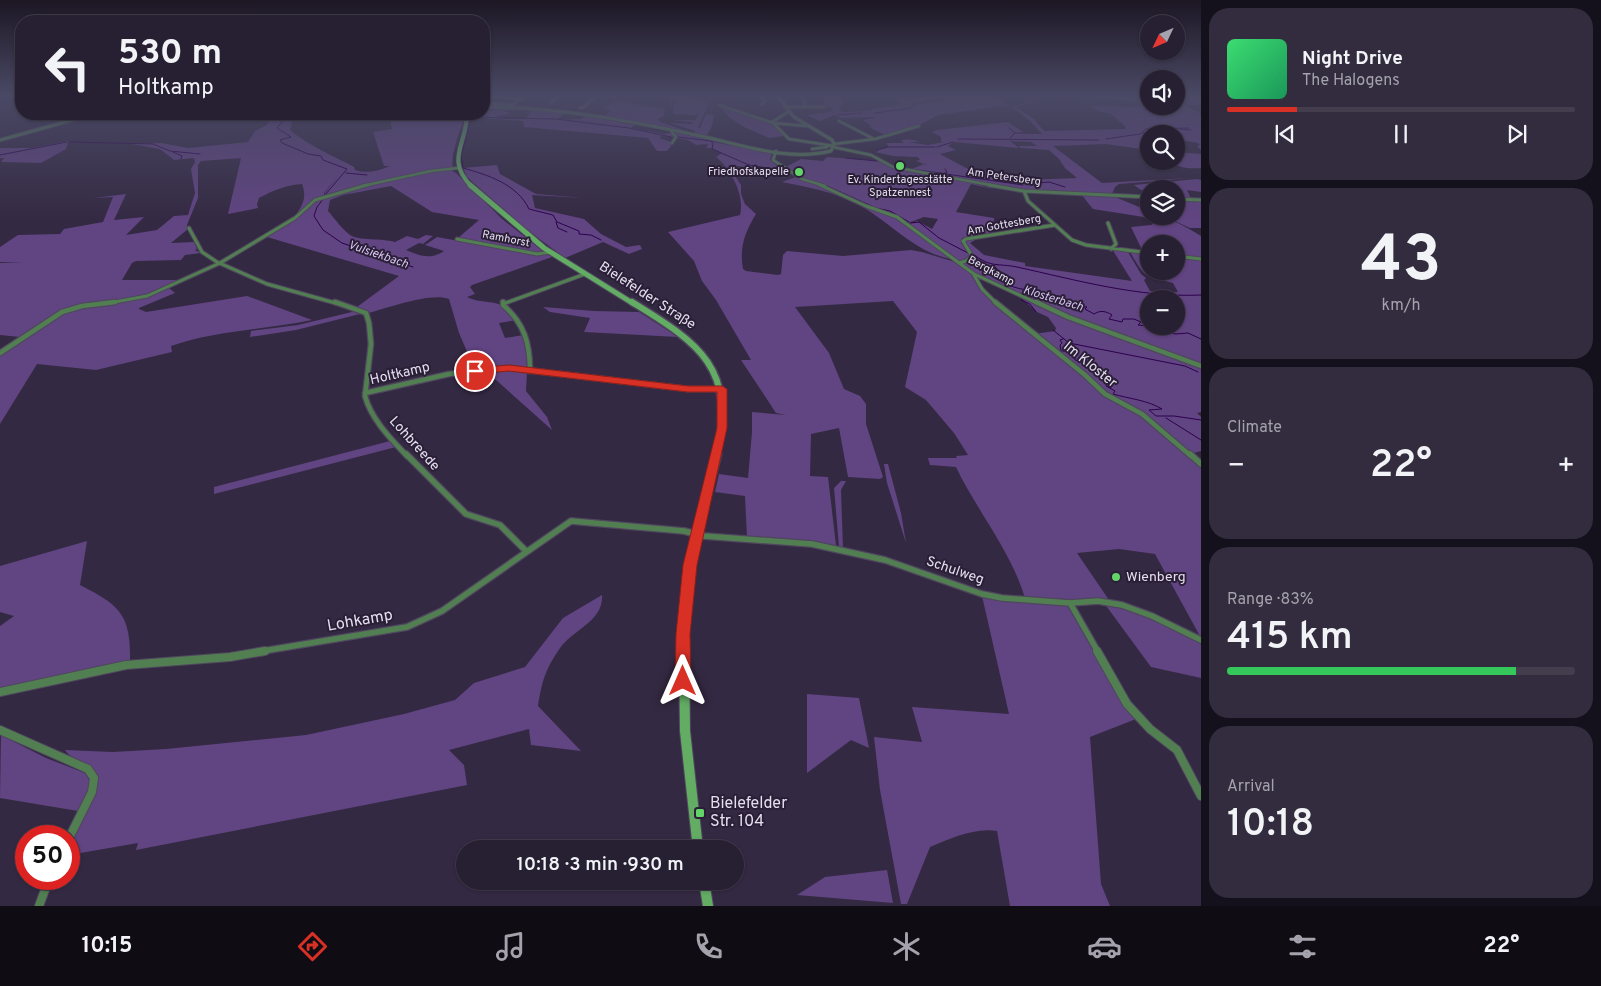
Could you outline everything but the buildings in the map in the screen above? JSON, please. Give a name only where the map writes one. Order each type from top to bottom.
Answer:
[{"type":"main road","points":[[458,168],[457,154],[462,136]]},
{"type":"main road","name":"Bielefelder Straße","points":[[458,168],[472,186],[522,230],[551,252],[666,324],[692,343],[706,358],[722,389],[722,428],[696,534],[689,574],[683,634],[683,700],[688,769],[697,840]]},
{"type":"main road","points":[[705,890],[708,906]]},
{"type":"street","points":[[0,140],[13,136]]},
{"type":"street","points":[[672,143],[675,136]]},
{"type":"street","points":[[699,136],[808,155],[827,152],[833,146]]},
{"type":"street","points":[[786,136],[833,146]]},
{"type":"street","points":[[828,136],[833,146]]},
{"type":"street","points":[[869,136],[874,139]]},
{"type":"street","points":[[812,149],[883,136]]},
{"type":"street","name":"Am Petersberg","points":[[833,146],[871,155],[893,167],[1024,190],[1140,196]]},
{"type":"street","name":"Bergkamp","points":[[776,151],[773,160],[783,168],[802,179],[825,186],[866,206],[897,217],[974,274],[1068,317],[1201,366]]},
{"type":"street","points":[[0,353],[62,312],[82,306],[126,301],[147,296],[220,264],[295,218],[311,203],[327,196],[382,181],[431,171],[458,168]]},
{"type":"street","name":"Am Gottesberg","points":[[1024,190],[1028,201],[1074,242],[1140,252]]},
{"type":"street","points":[[1185,199],[1201,200]]},
{"type":"street","points":[[1108,223],[1116,244],[1111,249]]},
{"type":"street","name":"Am Gottesberg","points":[[959,263],[966,261],[972,254],[963,241],[968,238],[1055,225]]},
{"type":"street","points":[[189,228],[202,252],[220,264],[267,284],[356,308],[366,313],[371,347],[365,393]]},
{"type":"street","name":"Ramhorst","points":[[457,239],[537,254],[551,252]]},
{"type":"street","points":[[1185,257],[1201,259]]},
{"type":"street","points":[[530,371],[530,350],[524,331],[516,315],[503,305],[503,302],[585,274]]},
{"type":"street","name":"Im Kloster","points":[[974,274],[982,289],[1003,310],[1106,394],[1142,414],[1201,464]]},
{"type":"street","name":"Holtkamp","points":[[365,393],[449,374],[509,368],[688,389],[722,389]]},
{"type":"street","name":"Lohbreede","points":[[365,393],[367,404],[390,438],[457,506],[466,514],[500,525],[526,551]]},
{"type":"street","name":"Lohkamp","points":[[0,692],[126,665],[230,657],[407,627],[442,611],[566,522],[684,531],[696,534]]},
{"type":"street","name":"Schulweg","points":[[696,534],[812,544],[885,560],[982,594],[1002,598],[1070,603],[1098,601],[1122,605],[1152,616],[1201,640]]},
{"type":"street","points":[[1070,603],[1127,704],[1150,729],[1177,750],[1201,796]]},
{"type":"street","points":[[0,730],[88,769],[94,778],[92,792],[76,825]]},
{"type":"street","points":[[39,906],[45,890]]},
{"type":"shaded area","points":[[252,136],[297,136],[354,167],[355,170],[368,172],[390,166],[384,166],[374,136],[458,136],[455,139],[457,140],[453,154],[452,171],[501,218],[545,253],[541,254],[458,238],[479,220],[432,212],[391,186],[343,195],[330,200],[328,211],[347,233],[354,237],[395,242],[407,236],[418,239],[426,235],[433,236],[423,244],[419,243],[406,250],[421,255],[430,256],[444,251],[425,245],[437,237],[537,255],[548,254],[552,257],[472,285],[470,287],[475,294],[467,297],[500,305],[512,312],[517,320],[499,323],[505,338],[524,335],[529,350],[529,365],[525,369],[475,370],[459,333],[449,299],[441,297],[421,299],[368,313],[357,307],[399,276],[267,237],[297,219],[312,203],[325,197],[325,193],[338,176],[324,193],[324,196],[309,203],[295,216],[303,201],[302,184],[280,188],[259,198],[258,208],[228,214],[241,158],[201,161],[198,165],[198,198],[187,225],[188,229],[171,243],[194,242],[197,249],[195,250],[201,253],[185,255],[181,260],[136,261],[132,263],[122,280],[182,280],[147,295],[61,312],[20,337],[0,335],[0,263],[23,262],[0,262],[0,247],[18,235],[60,234],[64,229],[103,222],[113,197],[94,198],[126,194],[114,220],[144,217],[126,235],[157,230],[174,216],[188,215],[195,193],[191,169],[195,162],[194,158],[174,160],[160,149],[132,144],[162,143],[188,148],[248,142]]},
{"type":"shaded area","points":[[629,136],[662,136],[659,138],[671,142],[671,146],[667,151],[657,151],[648,138]]},
{"type":"shaded area","points":[[676,136],[692,136],[772,153],[770,160],[786,172],[728,165],[741,185],[741,194],[745,204],[756,214],[742,247],[743,269],[746,271],[781,274],[783,255],[787,251],[843,256],[911,250],[955,262],[970,273],[980,289],[1003,312],[1105,395],[1141,415],[1201,465],[1201,638],[1155,554],[1119,549],[1077,553],[1109,600],[1025,598],[1003,547],[956,467],[930,465],[928,458],[957,458],[956,456],[968,455],[954,433],[926,400],[905,387],[917,332],[893,301],[795,307],[829,353],[844,389],[860,396],[866,404],[866,424],[883,477],[880,479],[848,477],[839,428],[811,434],[810,476],[828,477],[836,545],[747,537],[745,496],[715,492],[719,474],[748,478],[752,412],[786,415],[776,413],[741,360],[751,360],[716,300],[702,281],[694,261],[668,232],[740,215],[741,207],[739,191],[732,175],[716,157],[722,153],[712,148],[706,148],[708,144],[696,145],[688,140]]},
{"type":"shaded area","points":[[940,136],[1140,136],[1140,149],[1106,144],[1053,146],[1102,183],[1140,182],[1119,184],[1115,187],[1112,194],[1026,190],[909,170],[922,165],[920,164],[927,165],[916,161],[920,160],[918,157],[893,156],[875,152],[889,147],[886,143],[904,143],[901,140],[909,139],[920,142],[907,142],[928,145],[943,142]],"holes":[[[1010,141],[1031,142],[1037,146],[1018,146],[1021,148],[1049,150],[1077,178],[1024,180],[998,172],[970,170],[940,154],[956,150],[948,146],[954,142],[1019,148]]]},
{"type":"shaded area","points":[[1185,136],[1201,136],[1201,150],[1197,146],[1200,145],[1185,141]]},
{"type":"shaded area","points":[[68,141],[66,149],[41,163],[1,162],[4,158],[0,158],[0,148],[32,148]]},
{"type":"shaded area","points":[[1185,153],[1201,154],[1201,168],[1185,168]]},
{"type":"shaded area","points":[[827,157],[878,161],[893,168],[974,183],[993,189],[971,184],[956,212],[994,218],[993,234],[962,238],[961,243],[970,255],[963,261],[958,261],[909,224],[917,221],[932,229],[938,219],[924,217],[908,223],[897,216],[800,177],[784,168],[801,159],[823,161]]},
{"type":"shaded area","points":[[497,165],[500,174],[536,194],[584,198],[532,195],[535,208],[584,219],[601,234],[626,247],[640,245],[642,249],[629,254],[603,242],[565,258],[526,229],[467,177],[463,168]]},
{"type":"shaded area","points":[[796,177],[826,187],[895,217],[952,259],[928,252],[917,246],[856,203],[826,192],[782,182]]},
{"type":"shaded area","points":[[1185,180],[1201,180],[1201,192],[1187,190],[1191,199],[1185,199]]},
{"type":"shaded area","points":[[1081,194],[1115,197],[1140,207],[1140,216],[1093,209]]},
{"type":"shaded area","points":[[1185,200],[1201,201],[1201,228],[1190,228],[1184,225]]},
{"type":"shaded area","points":[[1183,225],[1201,236],[1201,258],[1185,256],[1185,235],[1140,235],[1140,246],[1131,227]]},
{"type":"shaded area","points":[[973,238],[975,240],[970,243],[984,255],[1025,263],[1025,266],[1132,281],[1112,249],[1128,252],[1140,272],[1140,280],[1144,280],[1149,290],[1140,290],[1140,335],[1185,335],[1185,290],[1177,290],[1173,283],[1160,280],[1185,280],[1185,258],[1201,259],[1201,365],[1069,316],[973,273],[963,264],[974,257],[965,244],[966,240]]},
{"type":"shaded area","points":[[1130,252],[1140,253],[1140,268],[1139,267]]},
{"type":"shaded area","points":[[169,288],[175,293],[139,309],[146,312],[247,296],[312,320],[205,337],[171,346],[172,352],[96,370],[37,364],[0,424],[0,355],[45,323],[71,309],[136,300]]},
{"type":"shaded area","points":[[1018,295],[1201,367],[1201,412],[1197,413],[1201,417],[1201,451],[1190,454],[1143,414],[1112,397],[1034,334],[1055,331],[1056,328],[1048,317],[1037,312]]},
{"type":"shaded area","points":[[543,307],[639,312],[678,337],[584,332],[590,318],[550,312]]},
{"type":"shaded area","points":[[356,311],[364,313],[296,330],[250,337],[251,331],[298,325]]},
{"type":"shaded area","points":[[508,369],[527,372],[526,391],[547,417],[552,430],[486,371]]},
{"type":"shaded area","points":[[390,441],[396,447],[214,494],[214,487]]},
{"type":"shaded area","points":[[884,464],[888,464],[901,513],[906,543],[887,483]]},
{"type":"shaded area","points":[[841,481],[846,481],[841,490],[843,548],[839,547],[834,488]]},
{"type":"shaded area","points":[[87,541],[80,585],[113,605],[120,613],[125,621],[128,632],[130,660],[0,689],[0,626],[14,616],[0,612],[0,566]]},
{"type":"shaded area","points":[[602,595],[598,612],[560,648],[551,663],[543,682],[538,706],[581,751],[531,745],[529,729],[449,750],[464,765],[467,785],[136,850],[138,843],[80,853],[80,825],[78,825],[96,791],[98,776],[90,767],[65,750],[113,752],[166,749],[306,735],[404,714],[455,700],[474,683],[525,667],[563,618]]},
{"type":"shaded area","points":[[982,596],[1002,600],[1069,606],[1136,719],[1090,737],[1101,884],[1110,906],[1010,906],[997,831],[989,830],[971,832],[930,847],[907,904],[901,904],[880,790],[874,737],[922,742],[912,707],[1009,714]]},
{"type":"shaded area","points":[[1104,603],[1136,611],[1201,641],[1201,678],[1151,667]]},
{"type":"shaded area","points":[[807,694],[859,698],[869,748],[851,740],[807,773]]},
{"type":"shaded area","points":[[1,735],[46,758],[85,773],[90,781],[89,793],[78,811],[0,798]]},
{"type":"shaded area","points":[[887,870],[893,903],[797,895],[825,877]]},
{"type":"waterway","name":"Vulsiekbach","points":[[290,136],[280,140],[282,143],[308,154],[321,156],[323,160],[347,169],[325,195]]},
{"type":"waterway","points":[[463,167],[461,156],[466,136]]},
{"type":"waterway","points":[[1106,139],[1124,136]]},
{"type":"waterway","name":"Klosterbach","points":[[678,137],[711,141]]},
{"type":"waterway","points":[[958,139],[1099,140]]},
{"type":"waterway","points":[[711,141],[732,145]]},
{"type":"waterway","name":"Klosterbach","points":[[711,141],[713,144],[712,149],[749,165],[785,171]]},
{"type":"waterway","points":[[0,155],[67,142]]},
{"type":"waterway","points":[[70,142],[153,144],[170,151],[200,154]]},
{"type":"waterway","points":[[937,147],[953,142]]},
{"type":"waterway","points":[[877,150],[888,147],[935,147]]},
{"type":"waterway","points":[[173,152],[182,156],[181,159]]},
{"type":"waterway","points":[[846,158],[877,161]]},
{"type":"waterway","points":[[463,168],[492,177],[501,182],[517,193],[529,209],[553,215],[557,222],[579,231],[579,234],[591,235],[601,240]]},
{"type":"waterway","points":[[911,169],[945,174]]},
{"type":"waterway","points":[[945,169],[947,172],[945,174]]},
{"type":"waterway","name":"Vulsiekbach","points":[[346,173],[367,175]]},
{"type":"waterway","points":[[945,174],[1023,185]]},
{"type":"waterway","points":[[1026,184],[1049,182],[1065,187]]},
{"type":"waterway","name":"Klosterbach","points":[[825,185],[876,208],[890,211],[909,222]]},
{"type":"waterway","name":"Vulsiekbach","points":[[324,198],[317,207],[314,216],[323,230],[342,243],[413,267]]},
{"type":"waterway","points":[[556,222],[558,228],[567,232]]},
{"type":"waterway","name":"Klosterbach","points":[[911,223],[919,222],[939,238],[970,254]]},
{"type":"waterway","name":"Klosterbach","points":[[974,255],[990,263],[1108,287],[1155,294],[1201,295]]},
{"type":"waterway","name":"Klosterbach","points":[[993,265],[1007,279],[1007,284],[1014,287],[1066,304],[1087,307],[1085,309],[1094,314],[1108,313],[1112,315],[1109,319],[1122,322],[1123,319],[1134,319],[1141,322],[1138,325],[1146,326],[1154,331],[1168,331],[1175,334],[1188,333],[1201,339]]},
{"type":"waterway","name":"Klosterbach","points":[[1021,300],[1030,304],[1036,312]]},
{"type":"waterway","name":"Klosterbach","points":[[1053,330],[1069,343],[1185,366],[1198,372]]},
{"type":"waterway","points":[[1063,339],[1060,340],[1062,343],[1060,345],[1061,351],[1069,351],[1075,355],[1075,360],[1090,364],[1104,371],[1102,375],[1109,380],[1106,386],[1115,391],[1113,394],[1162,409],[1149,410],[1156,416],[1174,416],[1201,420]]},
{"type":"waterway","points":[[1166,418],[1201,440]]},
{"type":"place","name":"Ev. Kindertagesstätte Spatzennest","points":[[900,166]]},
{"type":"place","name":"Friedhofskapelle","points":[[799,172]]},
{"type":"place","name":"Wienberg","points":[[1116,577]]},
{"type":"place","name":"Bielefelder Str. 104","points":[[700,813]]},
{"type":"route","points":[[475,371],[509,368],[688,389],[722,389],[724,408],[722,428],[690,565],[683,634],[683,681]]}]
